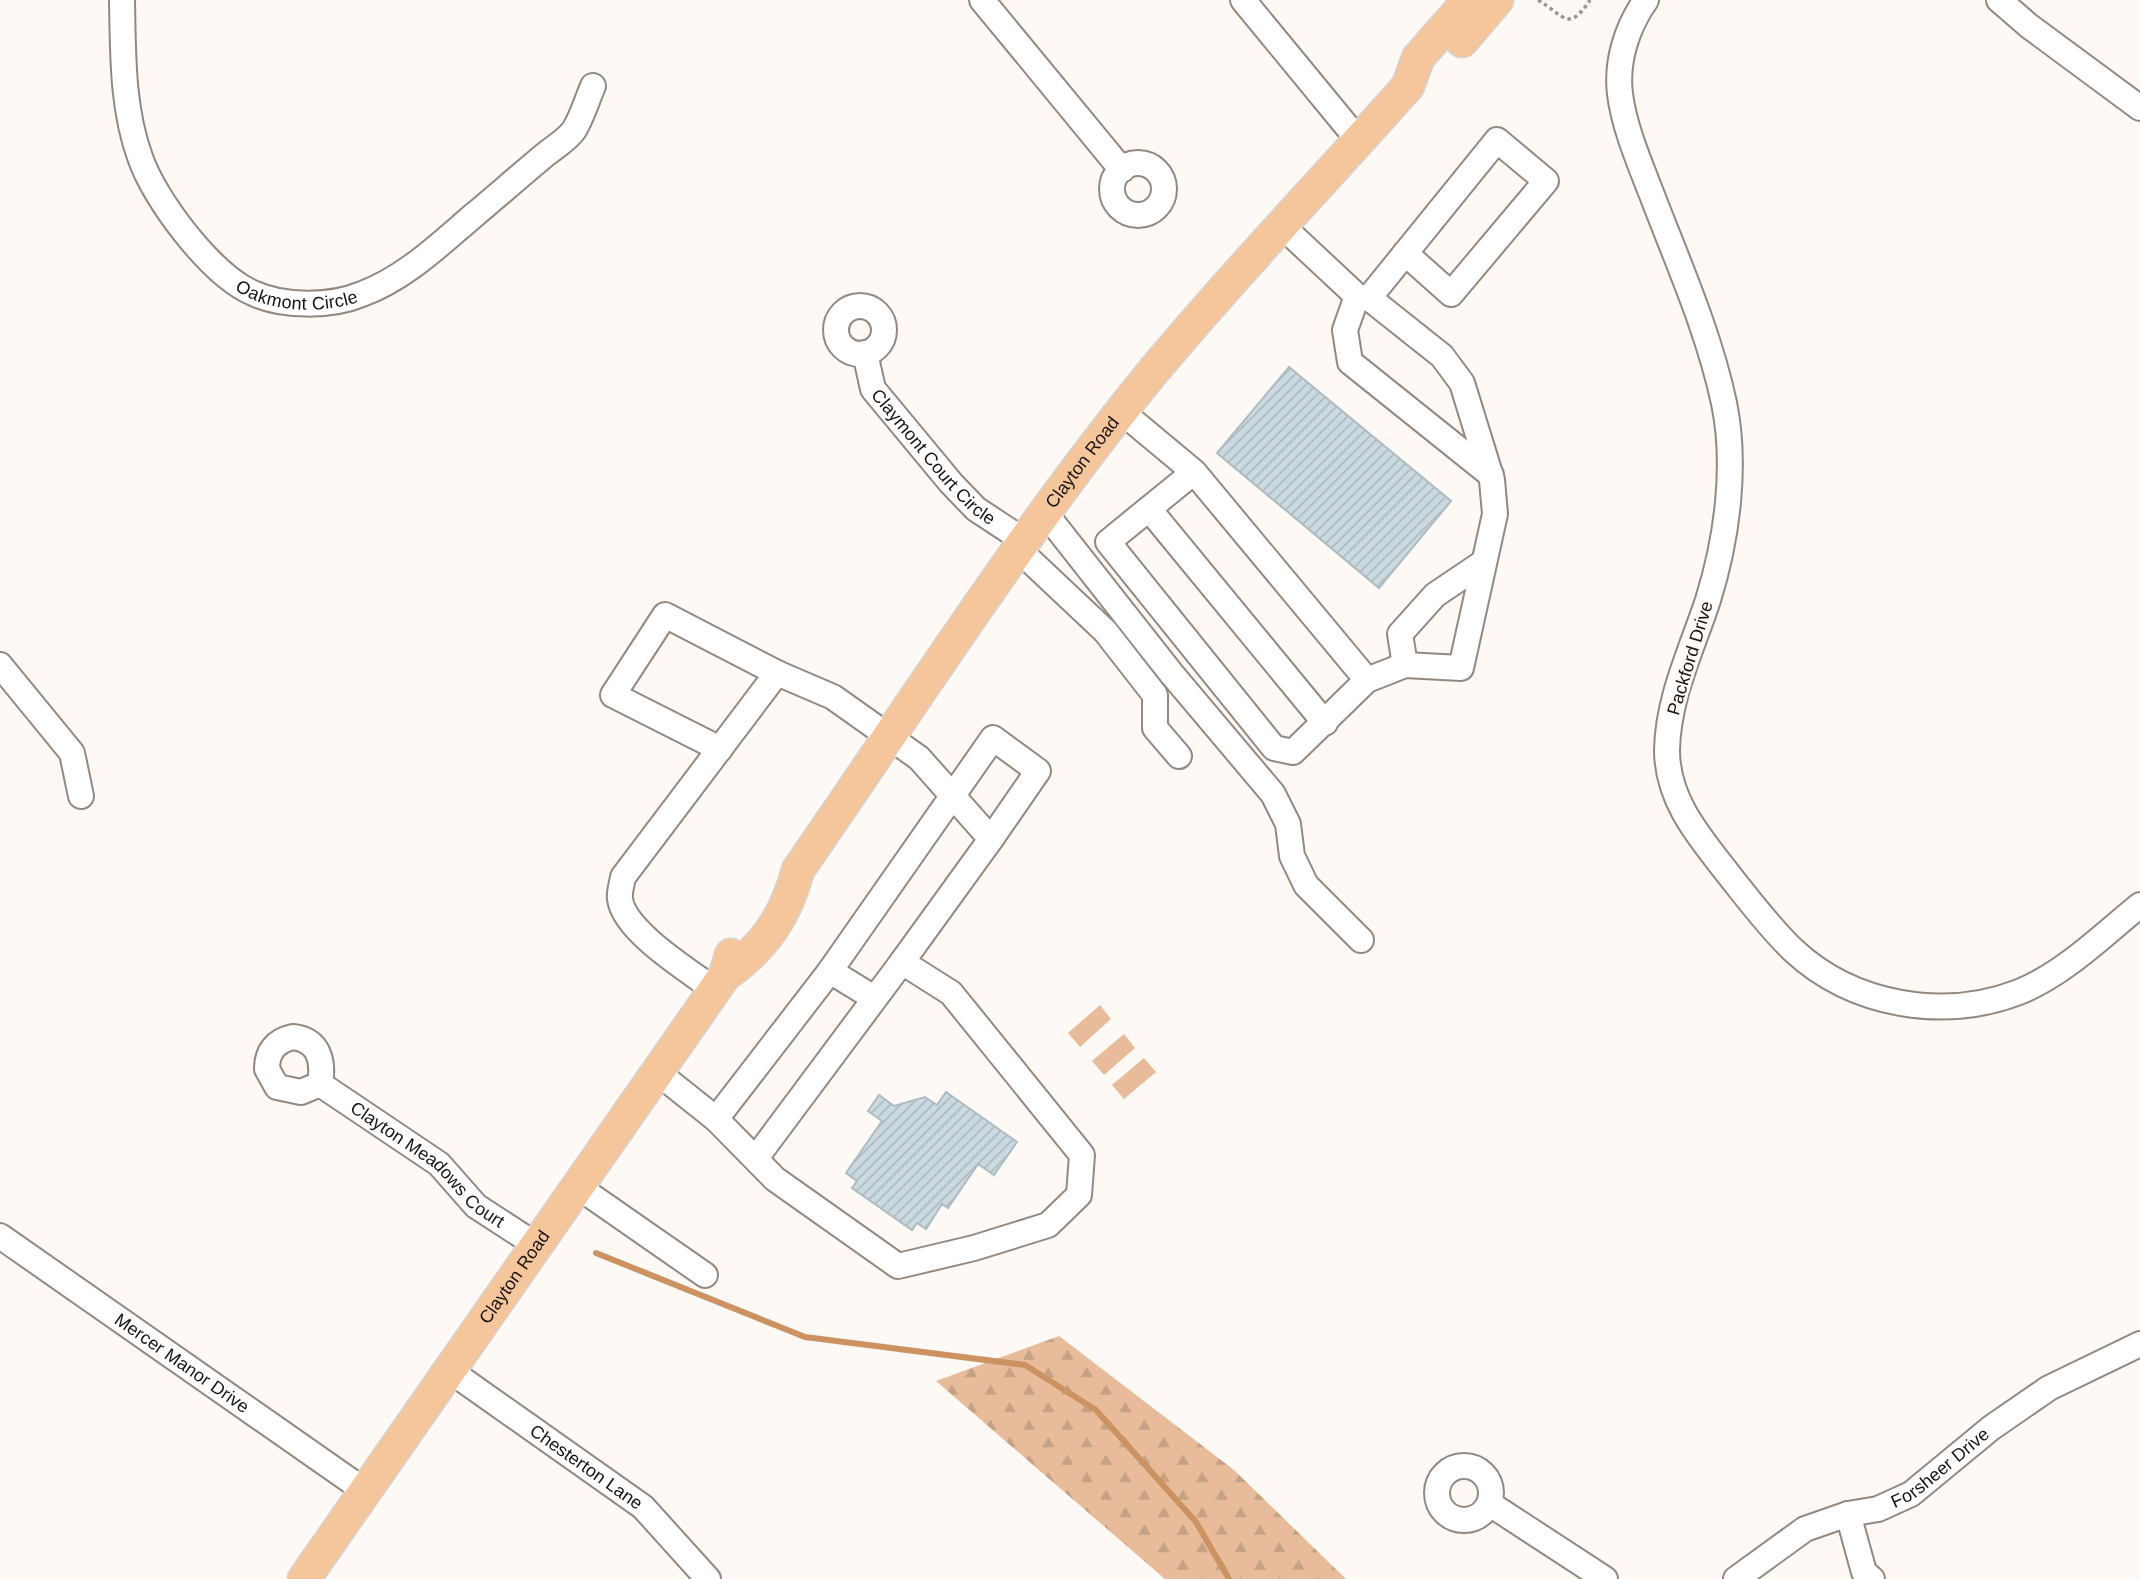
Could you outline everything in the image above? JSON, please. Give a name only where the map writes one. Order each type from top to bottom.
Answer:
[{"type":"main road","name":"Clayton Road","points":[[1408,86],[1418,58],[1469,0]]},
{"type":"main road","name":"Clayton Road","points":[[304,1579],[720,983],[734,945],[774,888],[798,870],[1046,514],[1122,412],[1281,225],[1408,86],[1434,73],[1497,0]]},
{"type":"street","name":"Oakmont Circle","points":[[122,0],[123,58],[130,116],[140,158],[158,195],[184,232],[217,267],[252,293],[283,302],[318,303],[359,296],[388,282],[425,257],[573,131],[593,86]]},
{"type":"street","points":[[982,0],[1122,170]]},
{"type":"street","points":[[1243,0],[1359,141]]},
{"type":"street","name":"Packford Drive","points":[[1646,0],[1622,48],[1620,97],[1643,172],[1704,330],[1725,406],[1729,463],[1720,548],[1708,599],[1670,713],[1667,752],[1670,773],[1688,823],[1794,951],[1832,979],[1871,995],[1906,1004],[1944,1008],[1977,1004],[2021,991],[2082,952],[2139,908]]},
{"type":"street","points":[[1999,0],[2029,26],[2140,108]]},
{"type":"street","points":[[1405,253],[1451,294],[1546,181],[1497,140],[1405,253],[1363,297],[1345,330],[1350,362],[1491,475]]},
{"type":"street","points":[[1194,472],[1108,542],[1274,748],[1293,752],[1367,681],[1405,665],[1461,668],[1495,514],[1491,475],[1462,383],[1442,356],[1363,297],[1281,225]]},
{"type":"street","name":"Claymont Court Circle","points":[[865,353],[873,389],[951,484],[976,509],[1023,547],[1105,631],[1155,695],[1155,728],[1179,757]]},
{"type":"street","points":[[1122,412],[1194,472],[1367,681]]},
{"type":"street","points":[[1149,509],[1325,723]]},
{"type":"street","points":[[1046,514],[1171,673],[1273,793],[1287,824],[1292,856],[1306,885],[1361,940]]},
{"type":"street","points":[[1405,665],[1400,634],[1435,595],[1484,562]]},
{"type":"street","points":[[720,749],[613,695],[665,615],[778,673],[833,697],[919,758],[991,839]]},
{"type":"street","points":[[0,665],[72,752],[80,796]]},
{"type":"street","points":[[720,983],[657,947],[626,917],[619,898],[623,877],[778,673]]},
{"type":"street","points":[[716,1119],[830,971],[951,794],[993,738],[1038,771],[902,962],[756,1158]]},
{"type":"street","points":[[657,1072],[716,1119],[775,1180],[898,1266],[974,1248],[1048,1225],[1079,1195],[1082,1155],[951,993],[902,962]]},
{"type":"street","points":[[830,971],[874,998]]},
{"type":"street","name":"Clayton Meadows Court","points":[[320,1084],[439,1164],[476,1206],[536,1245]]},
{"type":"street","points":[[577,1186],[705,1275]]},
{"type":"street","name":"Mercer Manor Drive","points":[[0,1236],[365,1491]]},
{"type":"street","name":"Forsheer Drive","points":[[1736,1579],[1804,1529],[1848,1514],[1878,1509],[1911,1494],[1991,1428],[2049,1388],[2140,1344]]},
{"type":"street","name":"Chesterton Lane","points":[[449,1370],[643,1507],[708,1579]]},
{"type":"street","points":[[1490,1504],[1605,1579]]},
{"type":"street","points":[[1848,1514],[1864,1572],[1872,1579]]},
{"type":"path","points":[[1538,0],[1561,18],[1570,20],[1579,17],[1590,0]]},
{"type":"green space","points":[[1100,1005],[1111,1019],[1080,1047],[1068,1033]]},
{"type":"green space","points":[[1124,1034],[1135,1048],[1104,1075],[1092,1061]]},
{"type":"green space","points":[[1144,1058],[1156,1072],[1124,1099],[1112,1085]]},
{"type":"green space","points":[[1059,1336],[1234,1470],[1346,1579],[1165,1579],[936,1381]]},
{"type":"building","points":[[1289,367],[1451,501],[1379,588],[1217,453]]},
{"type":"building","points":[[946,1092],[1017,1142],[994,1175],[978,1164],[948,1208],[942,1204],[926,1229],[917,1223],[912,1230],[852,1188],[857,1181],[846,1173],[882,1121],[868,1111],[879,1095],[894,1106],[925,1097],[937,1105]]},
{"type":"waterway","points":[[596,1253],[805,1337],[1025,1365],[1096,1410],[1196,1522],[1229,1579]]}]
